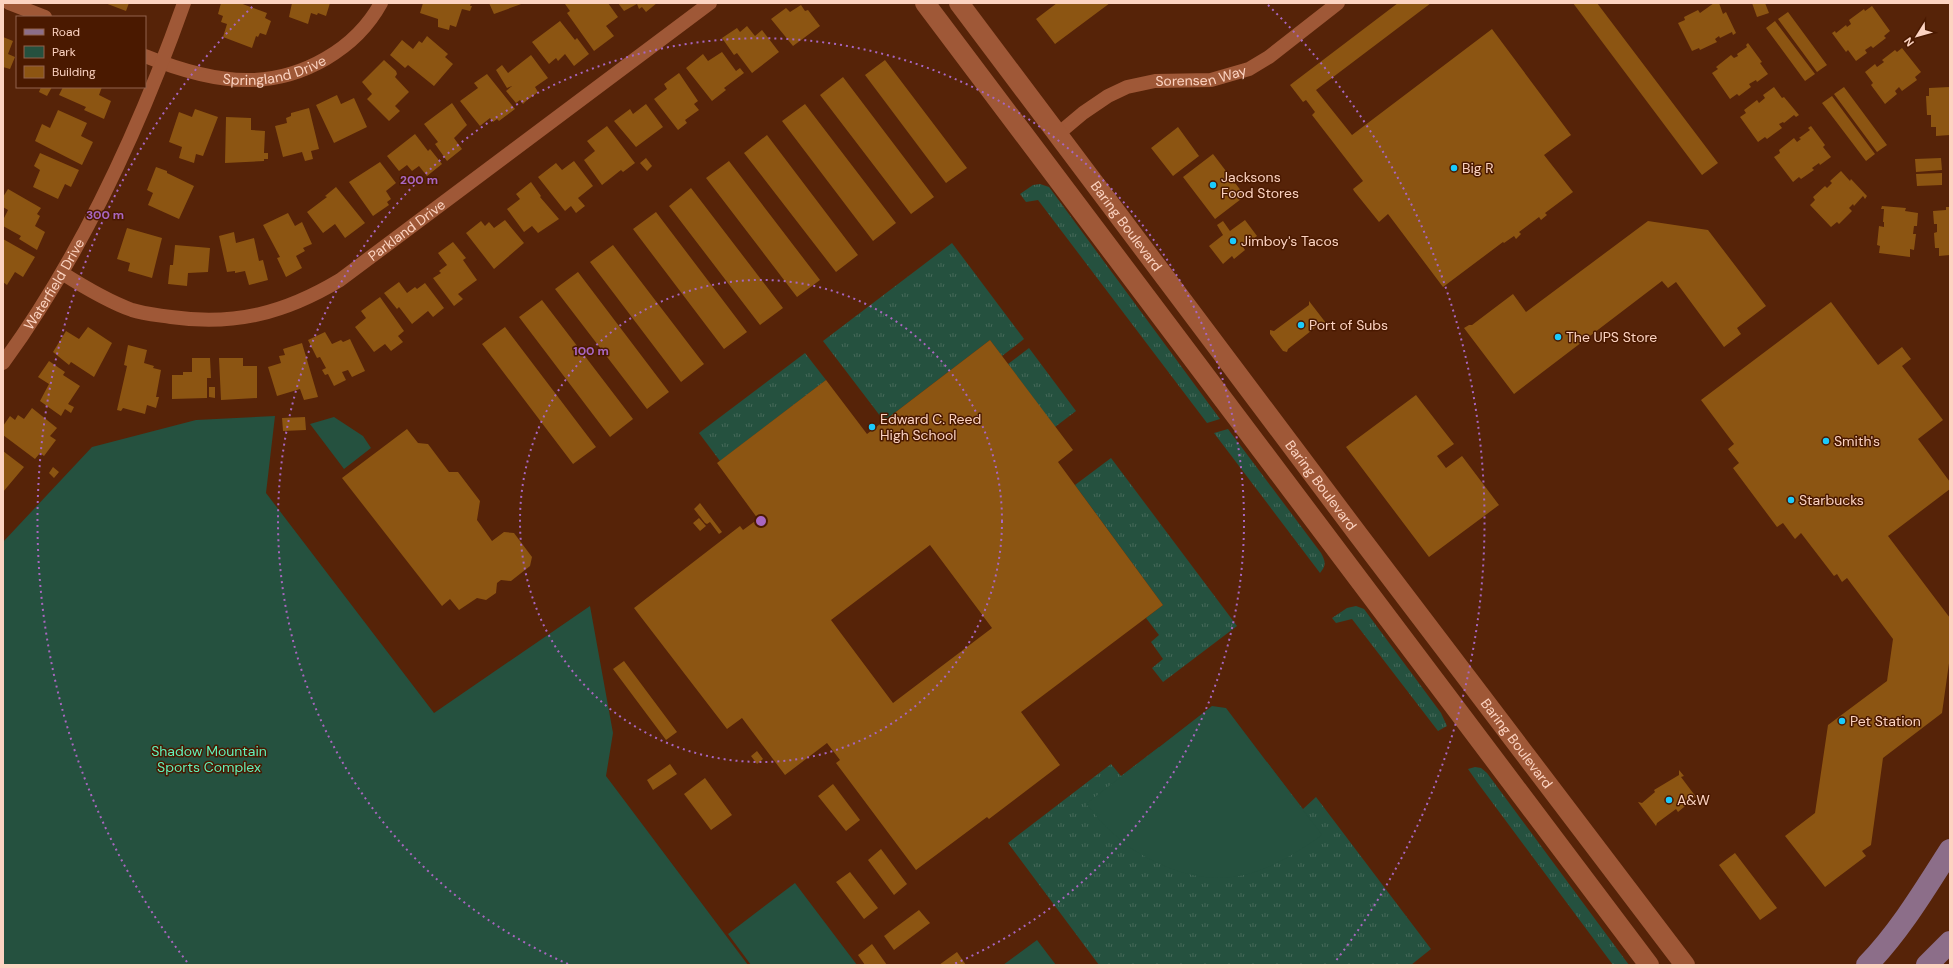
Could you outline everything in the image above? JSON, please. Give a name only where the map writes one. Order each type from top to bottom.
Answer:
[{"type":"main road","name":"Baring Boulevard","points":[[925,3],[1649,965]]},
{"type":"main road","name":"Baring Boulevard","points":[[960,3],[1685,965]]},
{"type":"main road","points":[[1036,151],[1058,134]]},
{"type":"main road","points":[[1867,965],[1878,953],[1920,897],[1950,850]]},
{"type":"main road","points":[[1927,965],[1950,942]]},
{"type":"street","points":[[9,3],[42,16]]},
{"type":"street","name":"Waterfield Drive","points":[[3,363],[62,273],[94,212],[153,88],[184,3]]},
{"type":"street","name":"Springland Drive","points":[[146,56],[162,63],[225,79],[251,80],[277,78],[300,71],[318,63],[344,46],[362,30],[381,3]]},
{"type":"street","name":"Parkland Drive","points":[[62,273],[89,290],[133,310],[193,320],[225,320],[256,316],[285,308],[306,299],[340,280],[710,3]]},
{"type":"street","name":"Sorensen Way","points":[[1058,134],[1083,113],[1108,96],[1128,87],[1155,81],[1211,80],[1249,69],[1269,56],[1338,3]]},
{"type":"green space","points":[[1040,184],[1049,187],[1220,419],[1207,423],[1038,200],[1026,202],[1020,194],[1033,185]]},
{"type":"green space","points":[[952,243],[1024,339],[1002,356],[990,340],[884,421],[823,341]]},
{"type":"green space","points":[[1029,348],[1076,411],[1055,427],[1008,364]]},
{"type":"green space","points":[[805,353],[826,380],[720,461],[699,433]]},
{"type":"green space","name":"Shadow Mountain Sports Complex","points":[[275,416],[266,493],[434,713],[590,606],[613,733],[606,776],[748,965],[3,965],[3,542],[92,447],[196,420]]},
{"type":"green space","points":[[334,417],[363,436],[371,448],[344,469],[310,424]]},
{"type":"green space","points":[[1228,429],[1321,553],[1325,564],[1320,573],[1214,433]]},
{"type":"green space","points":[[1111,458],[1237,626],[1163,682],[1152,668],[1163,659],[1151,642],[1159,635],[1146,618],[1163,605],[1075,485]]},
{"type":"green space","points":[[1356,606],[1364,609],[1441,713],[1447,726],[1438,731],[1352,619],[1336,623],[1332,618],[1347,608]]},
{"type":"green space","points":[[1212,706],[1226,708],[1322,835],[1285,859],[1267,868],[1249,874],[1210,878],[1189,874],[1153,861],[1120,840],[1103,824],[1086,804]]},
{"type":"green space","points":[[1159,747],[1267,762],[1303,809],[1316,797],[1431,949],[1411,965],[1099,965],[1008,843],[1111,764],[1121,776]]},
{"type":"green space","points":[[1475,767],[1481,768],[1487,773],[1629,965],[1613,965],[1468,769]]},
{"type":"green space","points":[[795,883],[857,965],[751,965],[728,934]]},
{"type":"green space","points":[[1037,940],[1056,965],[1003,965]]},
{"type":"building","points":[[105,3],[129,3],[126,11]]},
{"type":"building","points":[[221,3],[240,3],[267,13],[265,18],[271,21],[266,35],[260,33],[258,37],[256,36],[252,48],[223,37],[227,24],[221,22],[223,16],[218,14]]},
{"type":"building","points":[[292,3],[330,3],[326,16],[318,13],[317,15],[311,13],[308,24],[289,17]]},
{"type":"building","points":[[423,3],[471,3],[470,6],[472,6],[470,11],[462,9],[456,27],[450,25],[449,30],[438,27],[438,19],[420,13]]},
{"type":"building","points":[[489,3],[524,3],[494,14]]},
{"type":"building","points":[[608,3],[618,17],[606,26],[614,36],[594,51],[567,13],[570,11],[565,4]]},
{"type":"building","points":[[618,3],[657,3],[646,12],[642,7],[639,9],[637,4],[624,11]]},
{"type":"building","points":[[1057,3],[1110,3],[1055,44],[1036,19]]},
{"type":"building","name":"Big R","points":[[1398,3],[1431,3],[1316,90],[1352,135],[1492,29],[1571,135],[1544,155],[1573,192],[1545,213],[1547,215],[1541,220],[1539,217],[1519,232],[1521,234],[1516,239],[1514,236],[1504,243],[1503,242],[1443,287],[1388,214],[1379,222],[1354,191],[1353,189],[1363,181],[1312,115],[1315,112],[1306,100],[1303,102],[1290,85]]},
{"type":"building","points":[[1573,3],[1597,3],[1718,163],[1702,175]]},
{"type":"building","points":[[1714,3],[1719,3],[1723,14],[1726,12],[1736,33],[1733,35],[1732,32],[1720,38],[1719,36],[1715,39],[1717,42],[1700,50],[1699,48],[1692,51],[1678,23],[1685,20],[1684,17],[1698,10],[1700,13]]},
{"type":"building","points":[[1752,3],[1765,3],[1769,13],[1757,17]]},
{"type":"building","points":[[801,5],[805,11],[808,10],[820,26],[793,46],[771,19],[786,8],[790,12]]},
{"type":"building","points":[[1872,6],[1890,31],[1884,36],[1886,38],[1873,48],[1871,46],[1865,50],[1867,53],[1856,61],[1848,50],[1846,52],[1832,33],[1835,31],[1836,33],[1846,25],[1847,27],[1851,24],[1849,20],[1864,9],[1865,11]]},
{"type":"building","points":[[1788,12],[1827,65],[1817,72],[1778,19]]},
{"type":"building","points":[[560,21],[575,40],[577,38],[589,54],[574,66],[565,54],[558,61],[556,58],[549,64],[532,42]]},
{"type":"building","points":[[1775,21],[1815,74],[1805,81],[1766,28]]},
{"type":"building","points":[[747,26],[755,36],[762,30],[779,52],[752,73],[737,53],[734,55],[722,38],[737,28],[740,32]]},
{"type":"building","points":[[427,36],[448,54],[445,57],[453,64],[434,86],[408,65],[405,68],[390,55],[402,40],[413,49],[419,41],[422,43]]},
{"type":"building","points":[[3,37],[13,41],[8,54],[15,57],[10,69],[3,67]]},
{"type":"building","points":[[1748,43],[1762,62],[1760,63],[1768,74],[1757,82],[1756,80],[1749,84],[1751,87],[1739,96],[1737,94],[1730,99],[1712,73],[1718,69],[1716,67],[1731,55],[1734,58],[1738,56],[1737,54],[1747,47],[1746,45]]},
{"type":"building","points":[[1902,48],[1921,72],[1915,77],[1917,80],[1902,91],[1899,87],[1895,91],[1897,94],[1885,104],[1871,85],[1873,83],[1865,72],[1875,64],[1877,67],[1884,62],[1882,60],[1895,50],[1897,52]]},
{"type":"building","points":[[722,52],[736,71],[740,68],[744,73],[724,88],[726,90],[712,101],[686,68],[703,54],[708,61]]},
{"type":"building","points":[[531,55],[548,78],[535,87],[538,92],[523,104],[520,100],[516,103],[506,91],[512,86],[507,88],[496,70],[502,65],[508,73]]},
{"type":"building","points":[[384,60],[396,71],[397,74],[395,77],[409,92],[395,106],[400,111],[389,121],[367,99],[372,94],[362,82]]},
{"type":"building","points":[[885,60],[967,168],[946,183],[865,75]]},
{"type":"building","points":[[679,73],[698,101],[694,104],[699,110],[685,120],[687,123],[678,130],[654,99],[667,89],[664,84]]},
{"type":"building","points":[[487,74],[515,109],[499,121],[497,119],[493,122],[490,118],[480,126],[460,101],[478,88],[474,83]]},
{"type":"building","points":[[843,77],[934,197],[911,214],[820,95]]},
{"type":"building","points":[[1774,87],[1782,98],[1784,97],[1799,115],[1796,117],[1794,115],[1784,123],[1779,124],[1782,128],[1767,139],[1765,137],[1758,142],[1740,117],[1746,113],[1744,110],[1757,100],[1759,103],[1765,98],[1763,95]]},
{"type":"building","points":[[1844,87],[1887,145],[1877,152],[1834,94]]},
{"type":"building","points":[[1950,87],[1950,135],[1936,136],[1936,127],[1931,127],[1931,115],[1927,115],[1926,96],[1929,96],[1929,88]]},
{"type":"building","points":[[41,88],[51,88],[47,96],[39,92]]},
{"type":"building","points":[[62,88],[102,88],[99,95],[111,101],[104,119],[84,110],[86,107],[59,95]]},
{"type":"building","points":[[337,95],[341,104],[354,98],[367,127],[334,143],[316,105]]},
{"type":"building","points":[[1832,96],[1875,154],[1866,161],[1822,103]]},
{"type":"building","points":[[452,103],[467,125],[454,138],[462,149],[447,161],[435,144],[438,142],[424,124]]},
{"type":"building","points":[[646,104],[663,127],[636,147],[614,121],[630,109],[633,114]]},
{"type":"building","points":[[805,104],[896,223],[873,241],[782,121]]},
{"type":"building","points":[[309,108],[319,149],[311,151],[313,159],[305,161],[302,152],[283,157],[275,126],[287,123],[286,118],[291,116],[291,113]]},
{"type":"building","points":[[195,109],[218,117],[203,156],[196,154],[194,163],[179,158],[182,147],[169,142],[179,112],[192,117]]},
{"type":"building","points":[[58,110],[87,123],[81,136],[93,142],[82,165],[35,141],[42,124],[50,128]]},
{"type":"building","points":[[226,117],[251,118],[251,130],[265,131],[264,153],[268,153],[268,159],[264,159],[264,161],[225,163]]},
{"type":"building","points":[[607,126],[635,163],[623,172],[621,170],[602,185],[584,160],[595,151],[587,141]]},
{"type":"building","points":[[1811,126],[1825,145],[1823,147],[1831,157],[1820,165],[1819,163],[1812,168],[1814,170],[1801,179],[1799,177],[1793,182],[1774,157],[1780,153],[1779,150],[1794,138],[1797,142],[1801,139],[1799,138],[1810,130],[1808,128]]},
{"type":"building","points":[[1178,127],[1199,156],[1173,176],[1151,148]]},
{"type":"building","points":[[415,134],[428,151],[430,149],[442,164],[427,176],[419,166],[412,171],[407,165],[399,171],[387,156]]},
{"type":"building","points":[[767,135],[858,255],[836,272],[744,153]]},
{"type":"building","points":[[40,153],[79,170],[71,187],[65,184],[58,199],[33,187],[40,170],[34,166]]},
{"type":"building","name":"Jacksons Food Stores","points":[[1213,154],[1245,196],[1215,219],[1183,177]]},
{"type":"building","points":[[646,158],[652,166],[647,171],[640,163]]},
{"type":"building","points":[[1941,158],[1942,170],[1916,172],[1915,159]]},
{"type":"building","points":[[574,161],[593,186],[578,198],[585,206],[576,213],[571,206],[565,211],[538,177],[556,163],[562,170]]},
{"type":"building","points":[[729,161],[820,280],[797,297],[706,178]]},
{"type":"building","points":[[380,162],[396,183],[386,191],[391,199],[387,202],[389,205],[373,216],[349,182]]},
{"type":"building","points":[[156,167],[167,171],[167,173],[194,186],[179,219],[148,205],[153,193],[147,190]]},
{"type":"building","points":[[1841,171],[1867,196],[1865,199],[1863,196],[1854,206],[1853,204],[1849,208],[1852,211],[1839,224],[1837,222],[1831,227],[1810,205],[1815,200],[1813,197],[1825,186],[1827,188],[1832,183],[1830,181]]},
{"type":"building","points":[[1942,173],[1942,185],[1917,186],[1916,174]]},
{"type":"building","points":[[531,182],[541,196],[540,197],[559,219],[538,233],[532,226],[524,232],[507,209],[520,199],[516,194]]},
{"type":"building","points":[[336,187],[365,223],[345,238],[335,224],[323,233],[307,212],[327,197],[325,196]]},
{"type":"building","points":[[691,188],[783,308],[760,325],[669,206]]},
{"type":"building","points":[[8,189],[41,208],[37,214],[40,216],[35,226],[45,232],[37,250],[19,239],[21,236],[3,226],[3,220],[8,210],[3,207],[3,197]]},
{"type":"building","points":[[1882,206],[1906,208],[1905,211],[1918,213],[1917,226],[1914,226],[1913,234],[1916,234],[1914,250],[1910,249],[1910,257],[1879,253],[1880,246],[1877,245],[1879,226],[1884,227],[1884,209],[1881,209]]},
{"type":"building","points":[[1946,207],[1950,207],[1950,255],[1939,256],[1939,248],[1935,248],[1934,233],[1937,232],[1937,224],[1934,224],[1933,211],[1946,210]]},
{"type":"building","points":[[656,212],[747,332],[724,349],[633,229]]},
{"type":"building","points":[[288,213],[295,226],[302,222],[312,244],[303,248],[305,251],[296,256],[302,268],[286,277],[277,258],[280,257],[263,225]]},
{"type":"building","points":[[505,220],[524,243],[494,269],[466,233],[481,221],[485,226],[489,222],[494,228]]},
{"type":"building","name":"Jimboy's Tacos","points":[[1245,220],[1257,236],[1243,247],[1245,250],[1234,259],[1232,256],[1223,264],[1209,246],[1223,235],[1217,225],[1223,221],[1230,231]]},
{"type":"building","points":[[1648,221],[1708,230],[1766,306],[1737,328],[1741,334],[1724,347],[1676,282],[1668,288],[1662,281],[1514,394],[1464,328],[1472,325],[1513,294],[1526,312]]},
{"type":"building","points":[[127,228],[162,238],[152,278],[128,271],[130,263],[117,259]]},
{"type":"building","points":[[234,232],[236,243],[254,238],[259,261],[263,260],[268,280],[249,285],[245,271],[235,273],[235,271],[227,272],[219,236]]},
{"type":"building","points":[[3,239],[35,257],[23,277],[15,272],[7,285],[3,282]]},
{"type":"building","points":[[453,242],[466,258],[463,260],[477,280],[458,294],[463,299],[454,306],[433,278],[441,273],[439,271],[447,265],[438,253]]},
{"type":"building","points":[[175,245],[210,248],[208,272],[188,273],[187,286],[168,284],[170,265],[173,265]]},
{"type":"building","points":[[613,245],[704,364],[681,382],[590,262]]},
{"type":"building","points":[[578,272],[669,392],[647,409],[555,289]]},
{"type":"building","points":[[399,282],[407,293],[415,287],[417,289],[425,283],[444,308],[433,317],[428,311],[412,324],[399,307],[397,309],[384,293]]},
{"type":"building","points":[[380,297],[404,331],[398,336],[403,342],[391,351],[385,344],[374,352],[355,327],[366,318],[361,311]]},
{"type":"building","points":[[542,300],[633,419],[610,437],[519,317]]},
{"type":"building","name":"Port of Subs","points":[[1309,301],[1326,323],[1318,328],[1316,327],[1288,349],[1287,352],[1283,351],[1270,334],[1270,330],[1274,331],[1309,305]]},
{"type":"building","name":"Smith's","points":[[1831,302],[1878,365],[1902,347],[1911,359],[1902,366],[1943,420],[1918,439],[1950,482],[1950,489],[1888,536],[1950,618],[1950,656],[1942,713],[1883,758],[1871,845],[1862,851],[1866,856],[1825,887],[1785,836],[1815,813],[1828,725],[1887,681],[1893,639],[1847,578],[1842,582],[1837,574],[1834,576],[1801,533],[1795,539],[1783,523],[1777,527],[1733,468],[1739,463],[1728,449],[1734,444],[1701,400]]},
{"type":"building","points":[[88,327],[112,343],[94,377],[71,362],[69,365],[53,352],[66,331],[79,339]]},
{"type":"building","points":[[505,327],[596,447],[573,464],[482,344]]},
{"type":"building","points":[[325,332],[332,344],[341,340],[343,342],[350,339],[365,371],[352,377],[348,370],[342,372],[346,380],[334,386],[328,374],[325,375],[322,370],[326,368],[320,357],[317,358],[308,340]]},
{"type":"building","points":[[990,340],[1073,450],[1058,462],[1163,605],[1021,712],[1060,765],[989,819],[987,817],[916,870],[836,763],[840,760],[827,743],[785,775],[742,718],[727,729],[634,608],[740,526],[743,530],[758,519],[717,463],[826,380],[867,434]],"holes":[[[930,545],[992,628],[893,703],[831,620]]]},
{"type":"building","points":[[302,343],[318,397],[304,400],[300,389],[277,396],[268,367],[281,363],[279,356],[285,355],[283,349]]},
{"type":"building","points":[[128,345],[147,350],[144,363],[161,370],[156,397],[159,397],[156,408],[147,405],[145,414],[123,408],[121,411],[117,410],[127,366],[124,365]]},
{"type":"building","points":[[192,358],[210,358],[211,378],[207,378],[207,398],[172,399],[172,375],[183,375],[183,372],[192,372]]},
{"type":"building","points":[[219,358],[243,358],[243,366],[257,366],[257,398],[221,400]]},
{"type":"building","points":[[49,361],[65,372],[63,375],[80,386],[68,404],[74,407],[71,413],[65,409],[61,416],[40,401],[49,384],[38,377]]},
{"type":"building","points":[[209,387],[215,387],[215,398],[209,397]]},
{"type":"building","points":[[1416,395],[1454,444],[1437,456],[1446,468],[1462,456],[1499,505],[1429,557],[1346,447]]},
{"type":"building","points":[[32,408],[57,428],[50,436],[56,440],[44,456],[40,453],[35,459],[3,435],[3,426],[10,416],[15,420],[18,415],[24,419]]},
{"type":"building","points":[[305,417],[306,430],[283,431],[282,418]]},
{"type":"building","points":[[407,429],[418,443],[428,444],[449,472],[458,472],[480,501],[477,520],[492,541],[504,532],[514,533],[532,557],[530,566],[511,581],[501,580],[497,583],[496,593],[486,600],[477,598],[459,610],[450,599],[442,606],[342,478]]},
{"type":"building","points":[[3,451],[24,467],[3,492]]},
{"type":"building","points":[[53,467],[59,472],[54,478],[49,473]]},
{"type":"building","points":[[700,503],[722,532],[719,534],[710,522],[707,524],[705,523],[694,509]]},
{"type":"building","points":[[699,518],[706,526],[700,531],[693,523]]},
{"type":"building","points":[[624,661],[677,732],[666,740],[613,669]]},
{"type":"building","points":[[757,751],[763,759],[757,764],[751,756]]},
{"type":"building","points":[[670,764],[677,774],[653,790],[647,780]]},
{"type":"building","name":"A&W","points":[[1679,770],[1684,776],[1681,777],[1696,797],[1678,812],[1676,809],[1657,823],[1656,826],[1638,802],[1642,803],[1655,792],[1654,790],[1679,775]]},
{"type":"building","points":[[705,778],[732,815],[711,830],[684,794]]},
{"type":"building","points":[[833,784],[860,820],[846,831],[818,796]]},
{"type":"building","points":[[881,849],[907,884],[894,895],[868,860]]},
{"type":"building","points":[[1735,853],[1777,908],[1760,920],[1719,865]]},
{"type":"building","points":[[850,872],[878,908],[864,919],[836,882]]},
{"type":"building","points":[[919,910],[930,923],[894,950],[884,936]]},
{"type":"building","points":[[872,944],[887,965],[865,965],[858,955]]},
{"type":"building","points":[[957,952],[966,965],[939,965]]},
{"type":"place","name":"Big R","points":[[1454,168]]},
{"type":"place","name":"Jacksons Food Stores","points":[[1213,185]]},
{"type":"place","name":"Jimboy's Tacos","points":[[1233,241]]},
{"type":"place","name":"Port of Subs","points":[[1301,325]]},
{"type":"place","name":"The UPS Store","points":[[1558,337]]},
{"type":"place","name":"Edward C. Reed High School","points":[[872,427]]},
{"type":"place","name":"Smith's","points":[[1826,441]]},
{"type":"place","name":"Starbucks","points":[[1791,500]]},
{"type":"place","name":"Pet Station","points":[[1842,721]]},
{"type":"place","name":"A&W","points":[[1669,800]]}]
